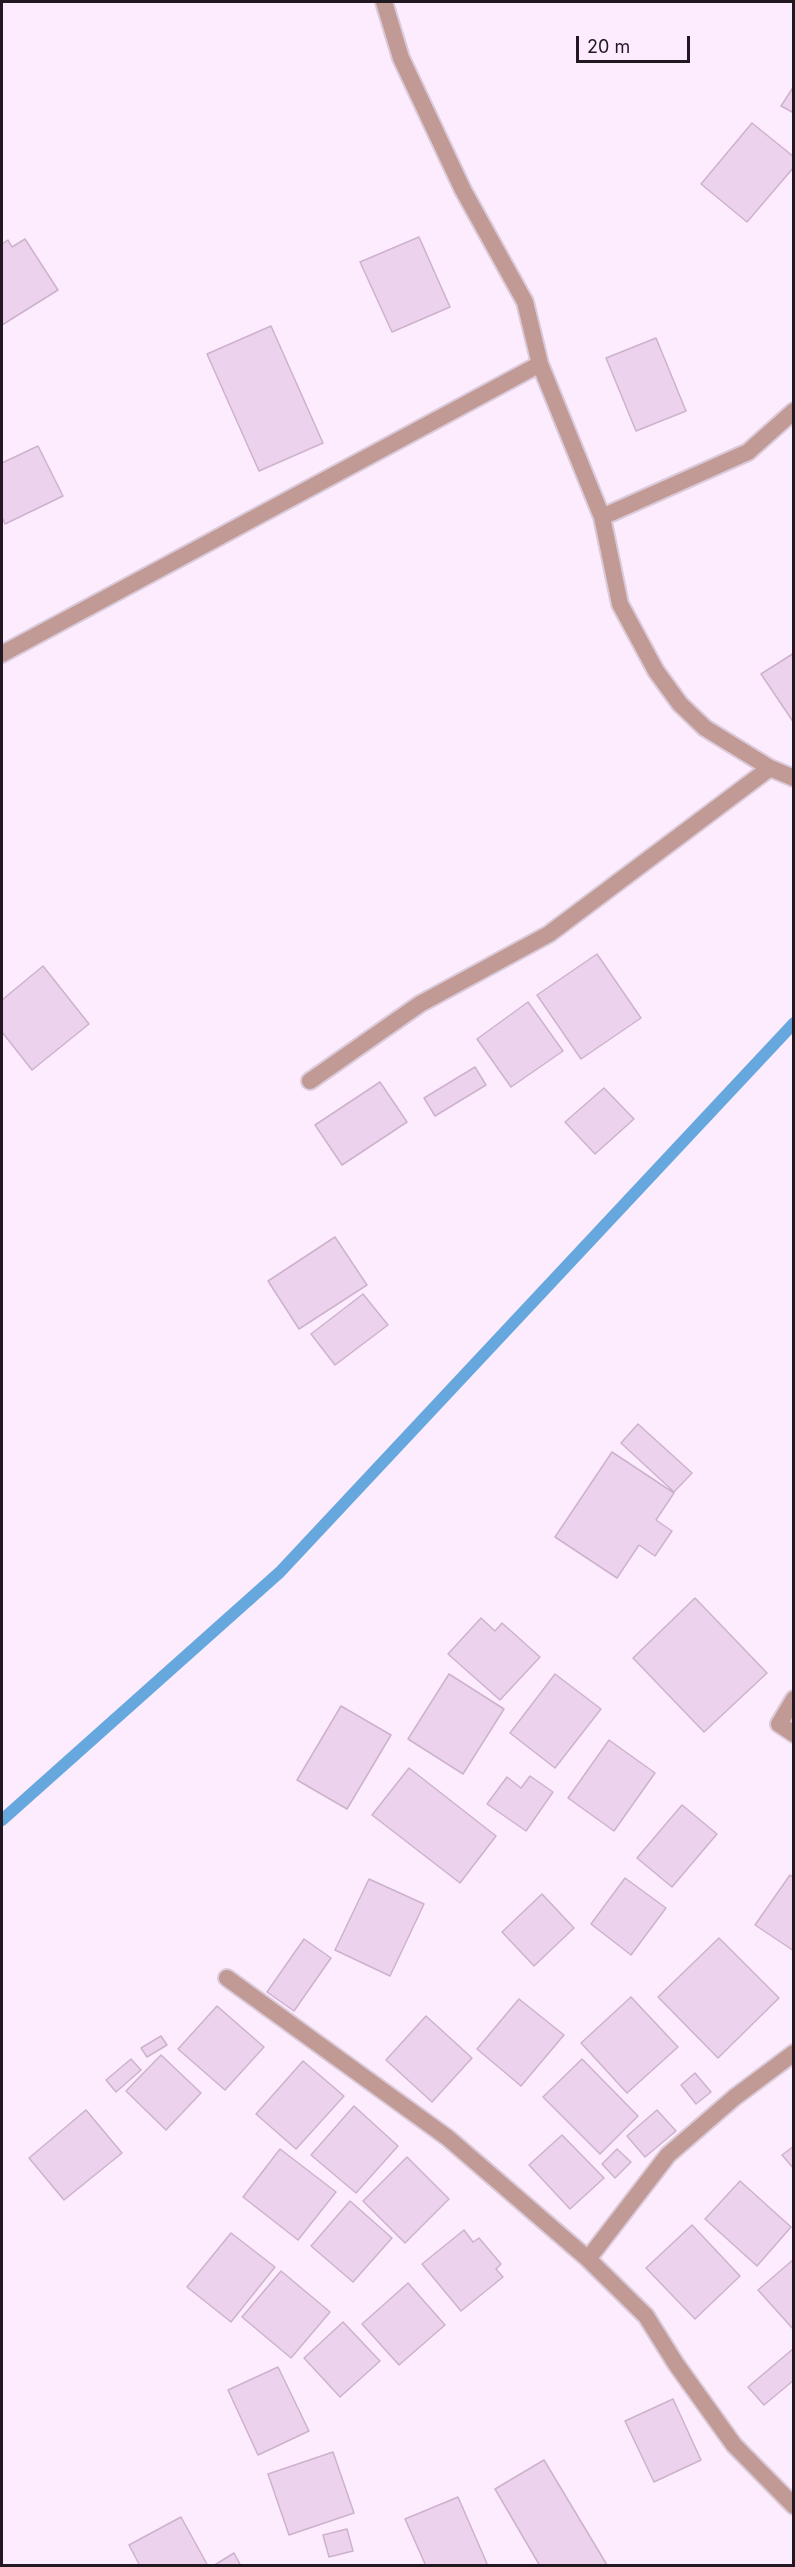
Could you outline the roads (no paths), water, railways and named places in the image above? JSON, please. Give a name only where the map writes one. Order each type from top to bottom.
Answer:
[{"type":"street","points":[[384,2],[401,58],[423,105],[463,190],[525,302],[540,364],[602,517],[620,604],[656,672],[680,704],[705,728],[770,768],[794,778]]},
{"type":"street","points":[[2,654],[540,364]]},
{"type":"street","points":[[602,517],[748,452],[794,411]]},
{"type":"street","points":[[310,1081],[420,1004],[549,934],[770,768]]},
{"type":"street","points":[[794,1699],[779,1724],[794,1734]]},
{"type":"street","points":[[227,1978],[448,2138],[588,2259],[646,2316],[676,2364],[734,2445],[794,2506]]},
{"type":"street","points":[[588,2259],[668,2155],[735,2097],[794,2054]]},
{"type":"waterway","points":[[2,1820],[280,1572],[794,1023]]}]
